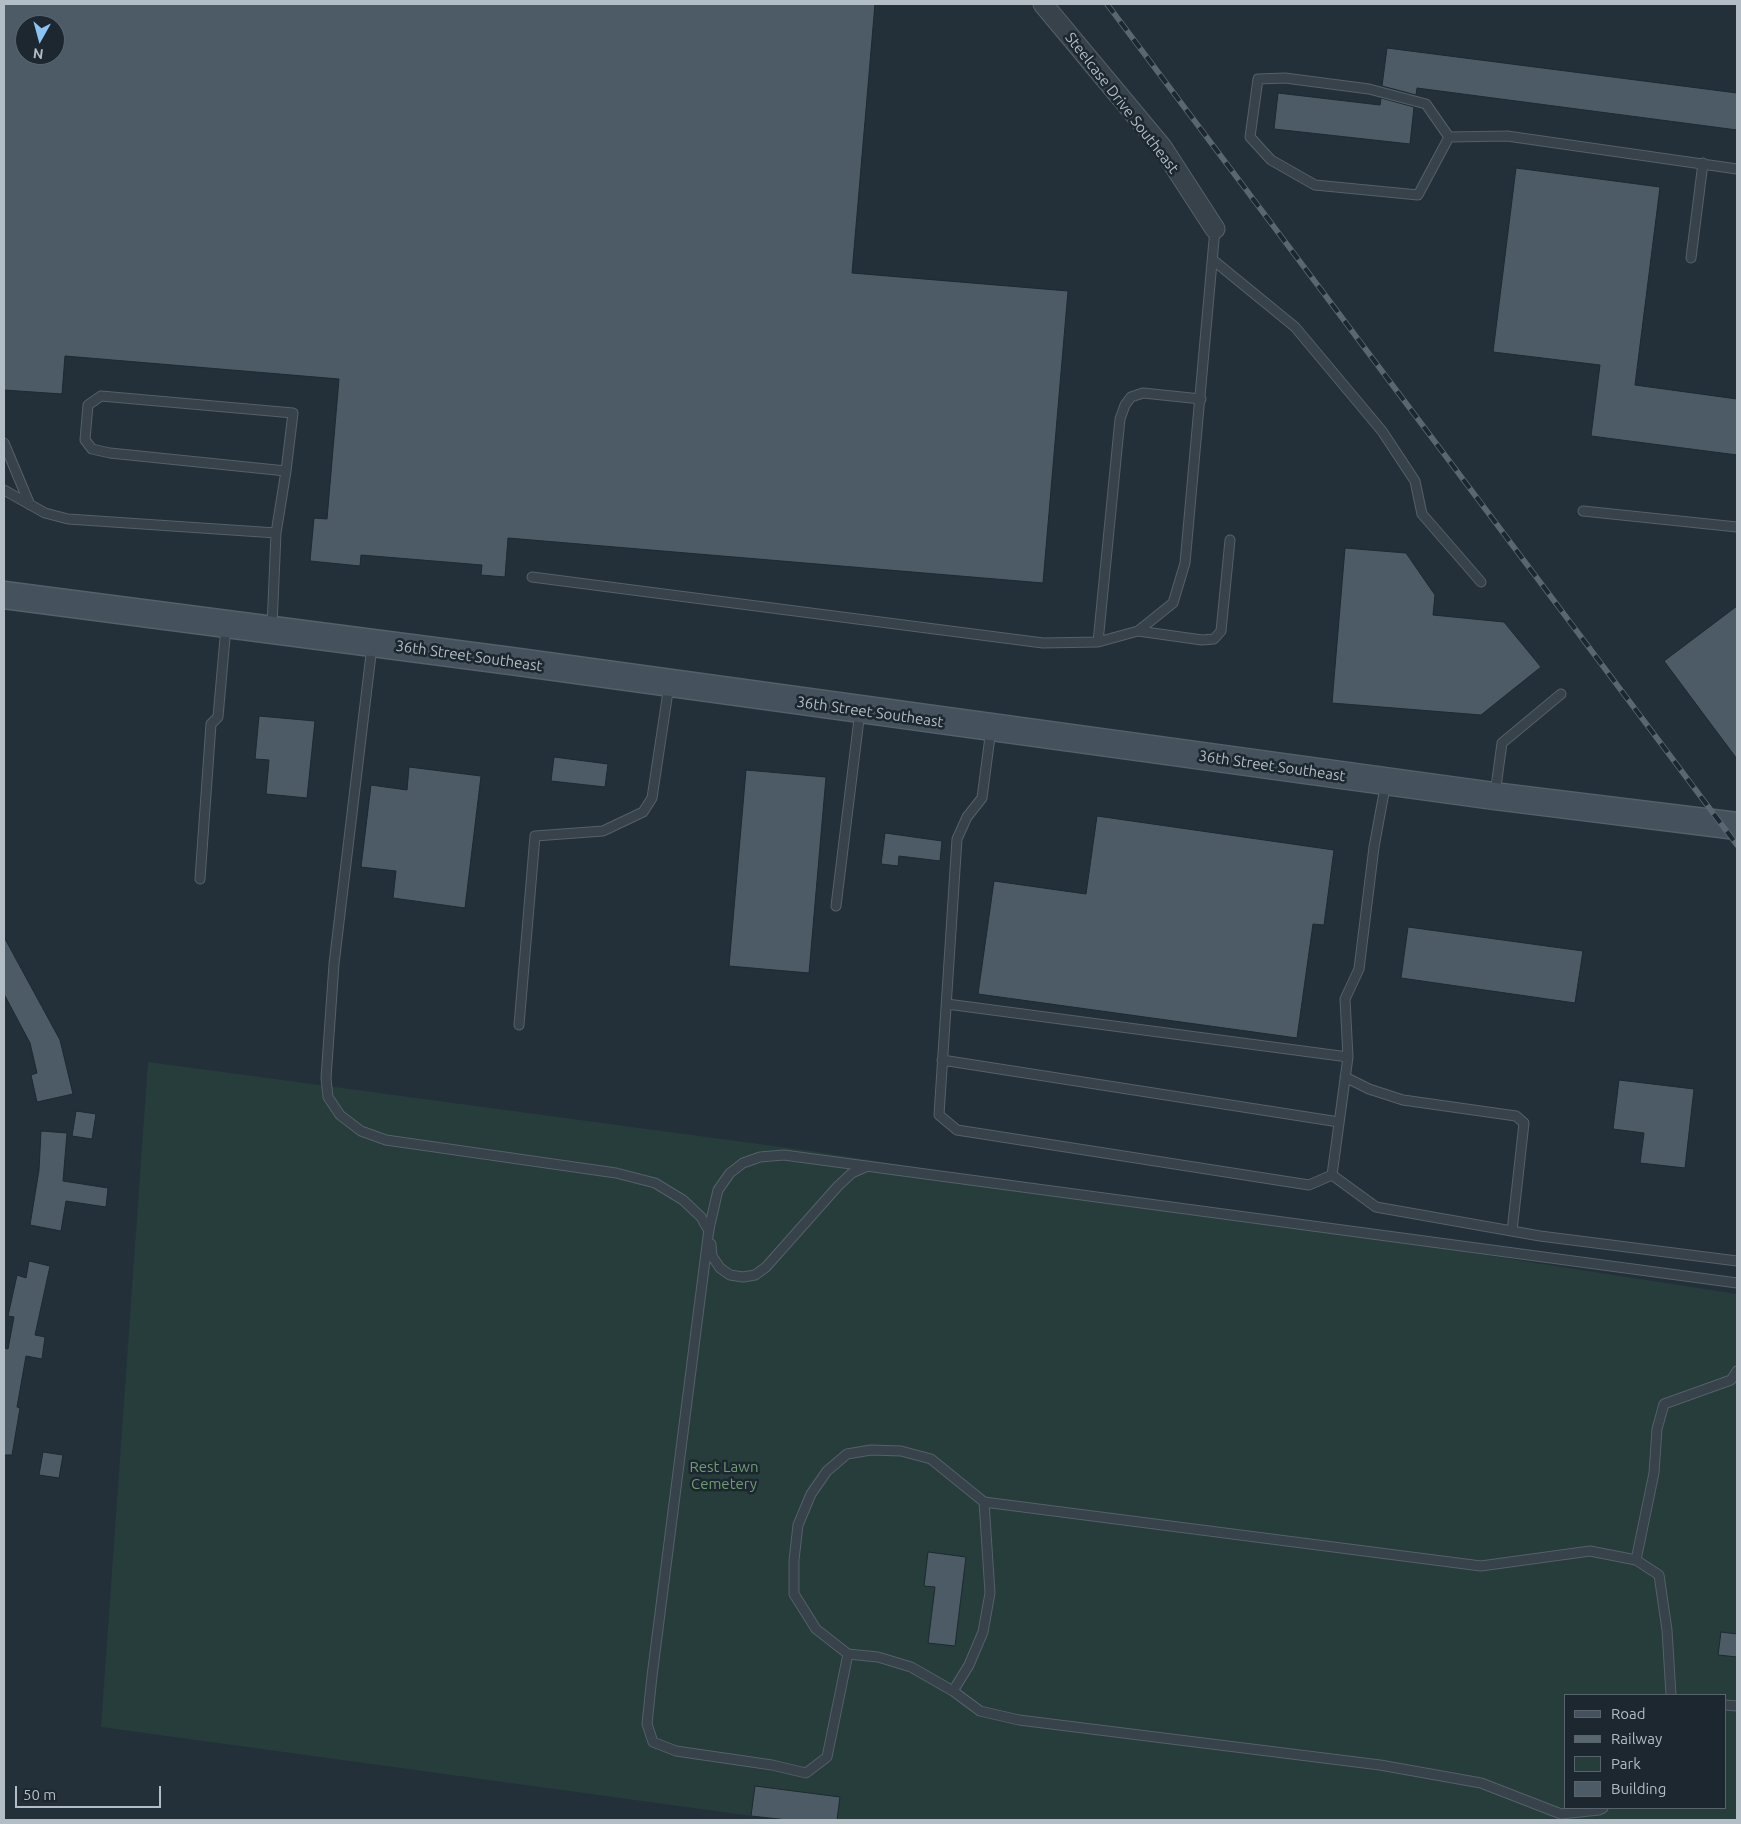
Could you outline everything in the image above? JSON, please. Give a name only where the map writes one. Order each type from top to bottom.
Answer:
[{"type":"street","name":"Steelcase Drive Southeast","points":[[1043,4],[1162,147],[1216,229]]},
{"type":"street","name":"36th Street Southeast","points":[[4,595],[372,643],[1386,782],[1737,826]]},
{"type":"lane","points":[[1285,78],[1369,89],[1426,104],[1450,136],[1418,195],[1315,185],[1272,160],[1250,138],[1258,79],[1285,78]]},
{"type":"lane","points":[[1450,136],[1507,136],[1737,169]]},
{"type":"lane","points":[[1691,258],[1703,163]]},
{"type":"lane","points":[[532,577],[1043,643],[1098,642],[1138,631],[1173,603],[1185,563],[1202,399],[1216,229]]},
{"type":"lane","points":[[1213,260],[1295,328],[1382,431],[1415,481],[1422,514],[1481,582]]},
{"type":"lane","points":[[1098,642],[1120,419],[1125,405],[1131,397],[1143,393],[1202,399]]},
{"type":"lane","points":[[272,630],[276,533],[286,470],[293,413],[101,396],[88,405],[85,440],[92,449],[110,454],[286,470]]},
{"type":"lane","points":[[4,443],[30,505]]},
{"type":"lane","points":[[4,490],[45,513],[68,519],[276,533]]},
{"type":"lane","points":[[1583,511],[1737,528]]},
{"type":"lane","points":[[1138,631],[1202,640],[1214,639],[1221,632],[1230,540]]},
{"type":"lane","points":[[200,879],[211,724],[218,717],[225,657],[226,624]]},
{"type":"lane","points":[[372,643],[334,964],[326,1078],[328,1098],[340,1115],[361,1131],[386,1140],[616,1173],[655,1183],[683,1200],[709,1229],[712,1256],[720,1268],[730,1275],[743,1277],[755,1275],[766,1267],[838,1186],[852,1174],[868,1166]]},
{"type":"lane","points":[[519,1025],[535,836],[603,831],[643,812],[652,798],[669,685]]},
{"type":"lane","points":[[1494,796],[1502,743],[1561,694]]},
{"type":"lane","points":[[836,906],[860,711]]},
{"type":"lane","points":[[992,728],[982,798],[966,817],[957,839],[939,1115],[957,1130],[1309,1186],[1332,1175]]},
{"type":"lane","points":[[1332,1175],[1348,1058],[1346,999],[1360,969],[1374,847],[1386,782]]},
{"type":"lane","points":[[947,1004],[1348,1058]]},
{"type":"lane","points":[[942,1060],[1339,1122]]},
{"type":"lane","points":[[1345,1077],[1369,1089],[1403,1100],[1516,1116],[1524,1123],[1512,1231]]},
{"type":"lane","points":[[848,1654],[827,1757],[806,1773],[772,1765],[676,1751],[653,1742],[647,1724],[652,1676],[709,1229],[718,1190],[730,1173],[743,1164],[760,1157],[784,1155],[1737,1283]]},
{"type":"lane","points":[[1332,1175],[1376,1207],[1512,1231],[1737,1261]]},
{"type":"lane","points":[[1636,1560],[1654,1473],[1656,1429],[1664,1404],[1731,1380],[1737,1371]]},
{"type":"lane","points":[[1601,1809],[1561,1814],[1482,1783],[1380,1765],[1019,1720],[980,1711],[953,1691],[911,1668],[878,1656],[848,1654],[816,1629],[794,1594],[794,1560],[798,1525],[811,1494],[827,1471],[847,1454],[871,1450],[901,1451],[931,1459],[984,1502],[1481,1566],[1590,1551],[1636,1560],[1659,1575],[1668,1630],[1671,1694]]},
{"type":"lane","points":[[953,1691],[969,1665],[983,1632],[990,1593],[984,1502]]},
{"type":"green space","name":"Rest Lawn Cemetery","points":[[148,1062],[811,1151],[1737,1294],[1737,1820],[781,1820],[101,1727]]},
{"type":"building","points":[[4,4],[875,4],[852,273],[1068,291],[1043,583],[508,538],[505,577],[481,575],[482,565],[361,555],[360,566],[310,561],[314,518],[327,519],[339,379],[65,356],[62,394],[4,390]]},
{"type":"building","points":[[1387,48],[1737,93],[1737,130],[1417,88],[1416,95],[1382,86]]},
{"type":"building","points":[[1278,93],[1380,105],[1381,98],[1414,107],[1410,144],[1274,129]]},
{"type":"building","points":[[1516,168],[1660,187],[1635,385],[1737,399],[1737,455],[1591,436],[1600,365],[1493,352]]},
{"type":"building","points":[[1345,548],[1406,553],[1435,595],[1433,615],[1504,622],[1541,667],[1481,715],[1332,703]]},
{"type":"building","points":[[1737,606],[1737,759],[1664,661]]},
{"type":"building","points":[[259,716],[315,721],[307,798],[266,794],[269,760],[255,759]]},
{"type":"building","points":[[554,757],[608,764],[605,787],[551,781]]},
{"type":"building","points":[[409,767],[481,776],[465,908],[393,898],[396,871],[361,867],[371,785],[407,790]]},
{"type":"building","points":[[746,770],[826,777],[809,973],[729,966]]},
{"type":"building","points":[[1097,816],[1334,850],[1324,925],[1313,924],[1297,1038],[978,994],[994,881],[1086,894]]},
{"type":"building","points":[[885,833],[942,841],[940,861],[899,856],[898,866],[881,864]]},
{"type":"building","points":[[1408,927],[1583,951],[1575,1003],[1401,978]]},
{"type":"building","points":[[4,937],[60,1040],[73,1094],[37,1102],[31,1075],[37,1073],[30,1043],[4,994]]},
{"type":"building","points":[[1619,1080],[1694,1089],[1685,1168],[1640,1163],[1644,1133],[1613,1129]]},
{"type":"building","points":[[76,1111],[96,1114],[92,1139],[72,1136]]},
{"type":"building","points":[[41,1131],[67,1133],[63,1181],[108,1188],[106,1207],[66,1201],[61,1231],[30,1225],[39,1170]]},
{"type":"building","points":[[29,1261],[50,1266],[35,1335],[45,1337],[42,1359],[26,1356],[17,1407],[20,1408],[12,1455],[4,1455],[4,1348],[8,1349],[14,1317],[8,1316],[17,1275],[26,1278]]},
{"type":"building","points":[[43,1452],[63,1455],[59,1478],[39,1475]]},
{"type":"building","points":[[928,1552],[966,1557],[955,1646],[928,1643],[935,1587],[924,1586]]},
{"type":"building","points":[[1721,1632],[1737,1634],[1737,1657],[1718,1655]]},
{"type":"building","points":[[755,1786],[840,1797],[837,1820],[788,1820],[751,1816]]},
{"type":"railway","points":[[1107,4],[1737,845]]}]
